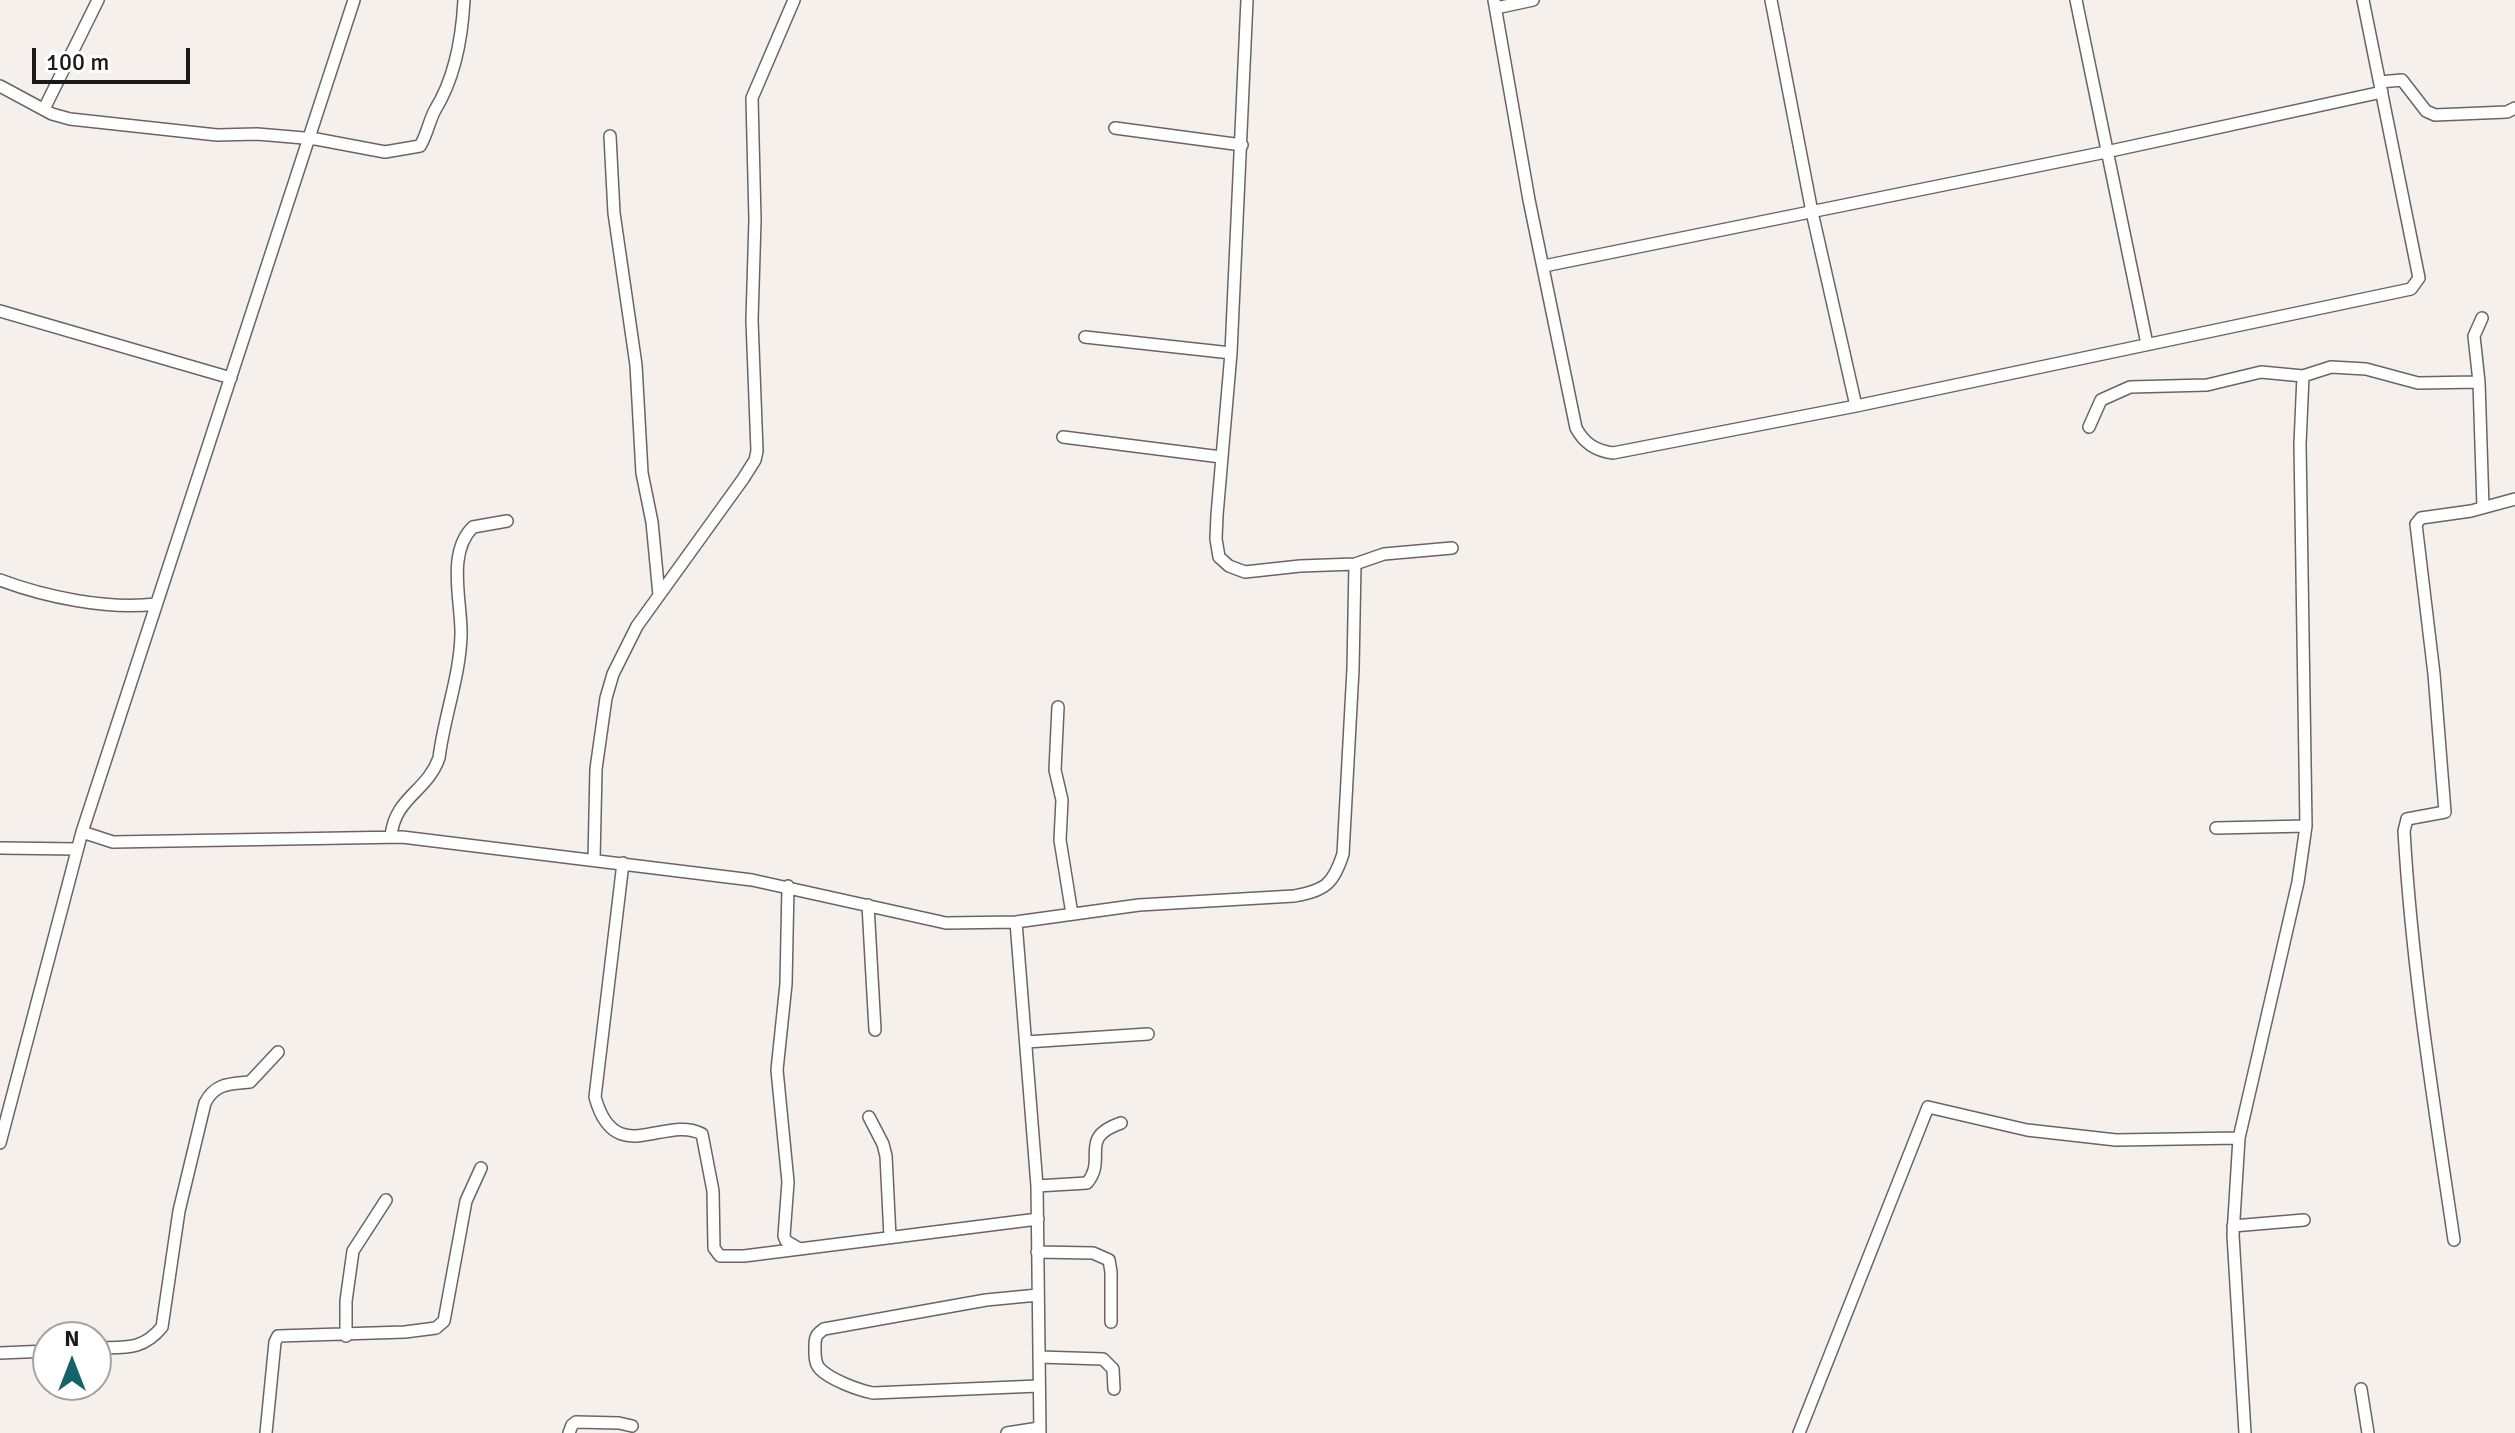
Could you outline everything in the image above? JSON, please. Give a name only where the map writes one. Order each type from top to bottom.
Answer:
[{"type":"street","points":[[44,109],[98,0]]},
{"type":"street","points":[[0,86],[60,117],[217,135],[257,134],[337,141],[385,152],[420,146],[450,82],[463,21],[464,0]]},
{"type":"street","points":[[594,860],[596,769],[606,698],[613,674],[637,626],[755,460],[752,98],[794,0]]},
{"type":"street","points":[[1247,0],[1231,353],[1216,539],[1219,557],[1229,566],[1245,572],[1355,564],[1384,554],[1452,548]]},
{"type":"street","points":[[1533,0],[1495,4],[1529,200],[1576,428],[1594,449],[1613,453],[1856,406],[2411,289],[2419,278],[2363,0]]},
{"type":"street","points":[[1771,0],[1812,212],[1856,406]]},
{"type":"street","points":[[2076,0],[2147,344]]},
{"type":"street","points":[[0,1143],[82,832],[352,1]]},
{"type":"street","points":[[1544,266],[2106,152],[2402,80],[2426,111],[2435,115],[2507,112],[2515,108]]},
{"type":"street","points":[[1115,128],[1242,145]]},
{"type":"street","points":[[610,136],[614,213],[636,365],[642,473],[652,522],[659,595]]},
{"type":"street","points":[[0,311],[231,378]]},
{"type":"street","points":[[2482,318],[2474,336],[2479,382],[2483,507]]},
{"type":"street","points":[[1085,337],[1231,353]]},
{"type":"street","points":[[2089,427],[2101,400],[2130,387],[2207,385],[2261,372],[2303,376],[2331,367],[2366,369],[2418,383],[2479,382]]},
{"type":"street","points":[[2245,1433],[2233,1226],[2239,1138],[2298,882],[2306,826],[2300,444],[2303,376]]},
{"type":"street","points":[[1063,437],[1221,457]]},
{"type":"street","points":[[2454,1240],[2420,1012],[2404,831],[2407,819],[2445,812],[2434,674],[2416,524],[2421,518],[2515,499]]},
{"type":"street","points":[[391,836],[395,814],[435,768],[439,758],[461,636],[458,579],[461,545],[473,527],[507,521]]},
{"type":"street","points":[[82,832],[113,842],[391,836],[788,886],[946,923],[1016,922],[1139,905],[1294,896],[1319,891],[1336,876],[1343,854],[1353,671],[1355,564]]},
{"type":"street","points":[[0,580],[20,588],[127,608],[156,604]]},
{"type":"street","points":[[1058,707],[1055,770],[1062,800],[1060,840],[1072,914]]},
{"type":"street","points":[[2216,828],[2306,826]]},
{"type":"street","points":[[0,848],[77,849]]},
{"type":"street","points":[[623,863],[595,1097],[598,1107],[616,1131],[639,1137],[681,1130],[694,1130],[702,1134],[713,1191],[714,1248],[720,1256],[734,1257],[1038,1219]]},
{"type":"street","points":[[788,886],[786,984],[777,1070],[788,1182],[784,1236],[786,1241],[799,1248]]},
{"type":"street","points":[[868,905],[875,1030]]},
{"type":"street","points":[[1007,1433],[1040,1430],[1037,1186],[1016,922]]},
{"type":"street","points":[[1026,1042],[1148,1034]]},
{"type":"street","points":[[112,1347],[135,1346],[151,1340],[162,1327],[179,1211],[191,1153],[208,1097],[216,1088],[226,1084],[250,1082],[278,1052]]},
{"type":"street","points":[[1799,1433],[1928,1107],[2027,1130],[2116,1140],[2239,1138]]},
{"type":"street","points":[[869,1117],[886,1156],[890,1237]]},
{"type":"street","points":[[1037,1186],[1087,1183],[1093,1176],[1098,1137],[1103,1129],[1121,1123]]},
{"type":"street","points":[[266,1433],[278,1336],[405,1332],[436,1328],[444,1321],[466,1201],[481,1168]]},
{"type":"street","points":[[346,1336],[346,1301],[353,1251],[386,1200]]},
{"type":"street","points":[[2233,1226],[2304,1220]]},
{"type":"street","points":[[1037,1252],[1093,1253],[1109,1260],[1111,1322]]},
{"type":"street","points":[[1038,1295],[986,1300],[824,1329],[815,1339],[815,1359],[820,1369],[854,1388],[873,1393],[1038,1386]]},
{"type":"street","points":[[0,1353],[32,1352]]},
{"type":"street","points":[[1039,1357],[1103,1359],[1113,1369],[1114,1389]]},
{"type":"street","points":[[2361,1389],[2368,1433]]},
{"type":"street","points":[[569,1433],[572,1425],[581,1422],[632,1426]]}]
